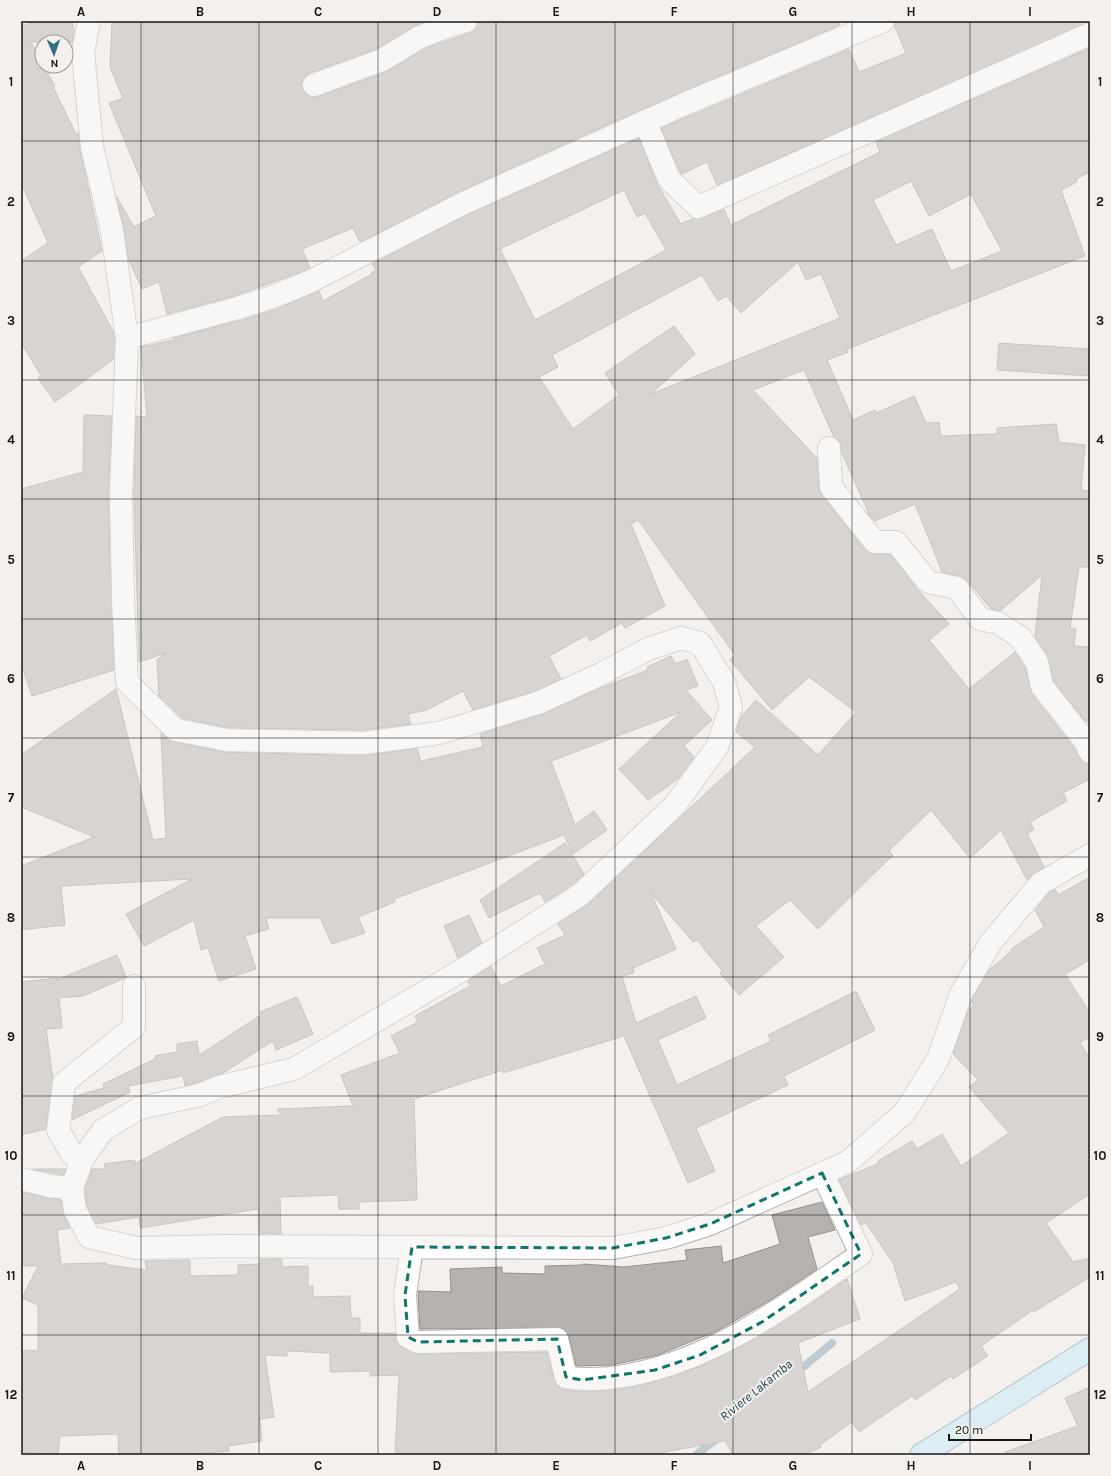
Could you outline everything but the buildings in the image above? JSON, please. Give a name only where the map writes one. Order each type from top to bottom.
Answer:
[{"type":"main road","points":[[921,1455],[1090,1349]]},
{"type":"street","points":[[89,21],[83,52],[92,147],[112,231],[127,338],[121,494],[123,598],[127,682],[176,730],[227,740],[364,743],[439,733],[538,703],[601,674],[648,649],[681,638],[700,643],[724,682],[731,707],[717,747],[675,805],[580,895],[458,972],[294,1069],[220,1087],[200,1095],[140,1108],[103,1130],[82,1160],[72,1188],[75,1210],[89,1237],[136,1248],[227,1246],[613,1248],[651,1241],[710,1224],[848,1162],[905,1112],[938,1059],[961,994],[991,942],[1041,883],[1090,855]]},
{"type":"street","points":[[314,84],[382,60],[420,37],[446,26],[466,21]]},
{"type":"street","points":[[127,338],[238,308],[272,297],[309,282],[464,203],[646,121],[883,21]]},
{"type":"street","points":[[646,121],[669,179],[698,207],[1090,34]]},
{"type":"street","points":[[829,448],[831,487],[875,542],[896,542],[928,582],[957,588],[980,619],[998,623],[1020,637],[1037,662],[1042,686],[1084,741],[1090,752]]},
{"type":"street","points":[[82,1160],[72,1154],[58,1130],[64,1083],[134,1027],[134,986]]},
{"type":"street","points":[[412,1247],[405,1295],[408,1337],[418,1342],[557,1339],[566,1377],[582,1380],[606,1379],[655,1370],[700,1354],[762,1322],[861,1254],[822,1173]]},
{"type":"street","points":[[21,1179],[50,1186],[72,1188]]},
{"type":"highlighted area","points":[[822,1173],[861,1254],[762,1322],[700,1355],[655,1370],[582,1380],[566,1377],[557,1339],[418,1342],[408,1337],[405,1295],[412,1247],[613,1248],[666,1238],[710,1224]]},
{"type":"waterway","name":"Riviere Lakamba","points":[[796,1373],[832,1343]]},
{"type":"waterway","name":"Riviere Lakamba","points":[[696,1455],[719,1437]]}]
